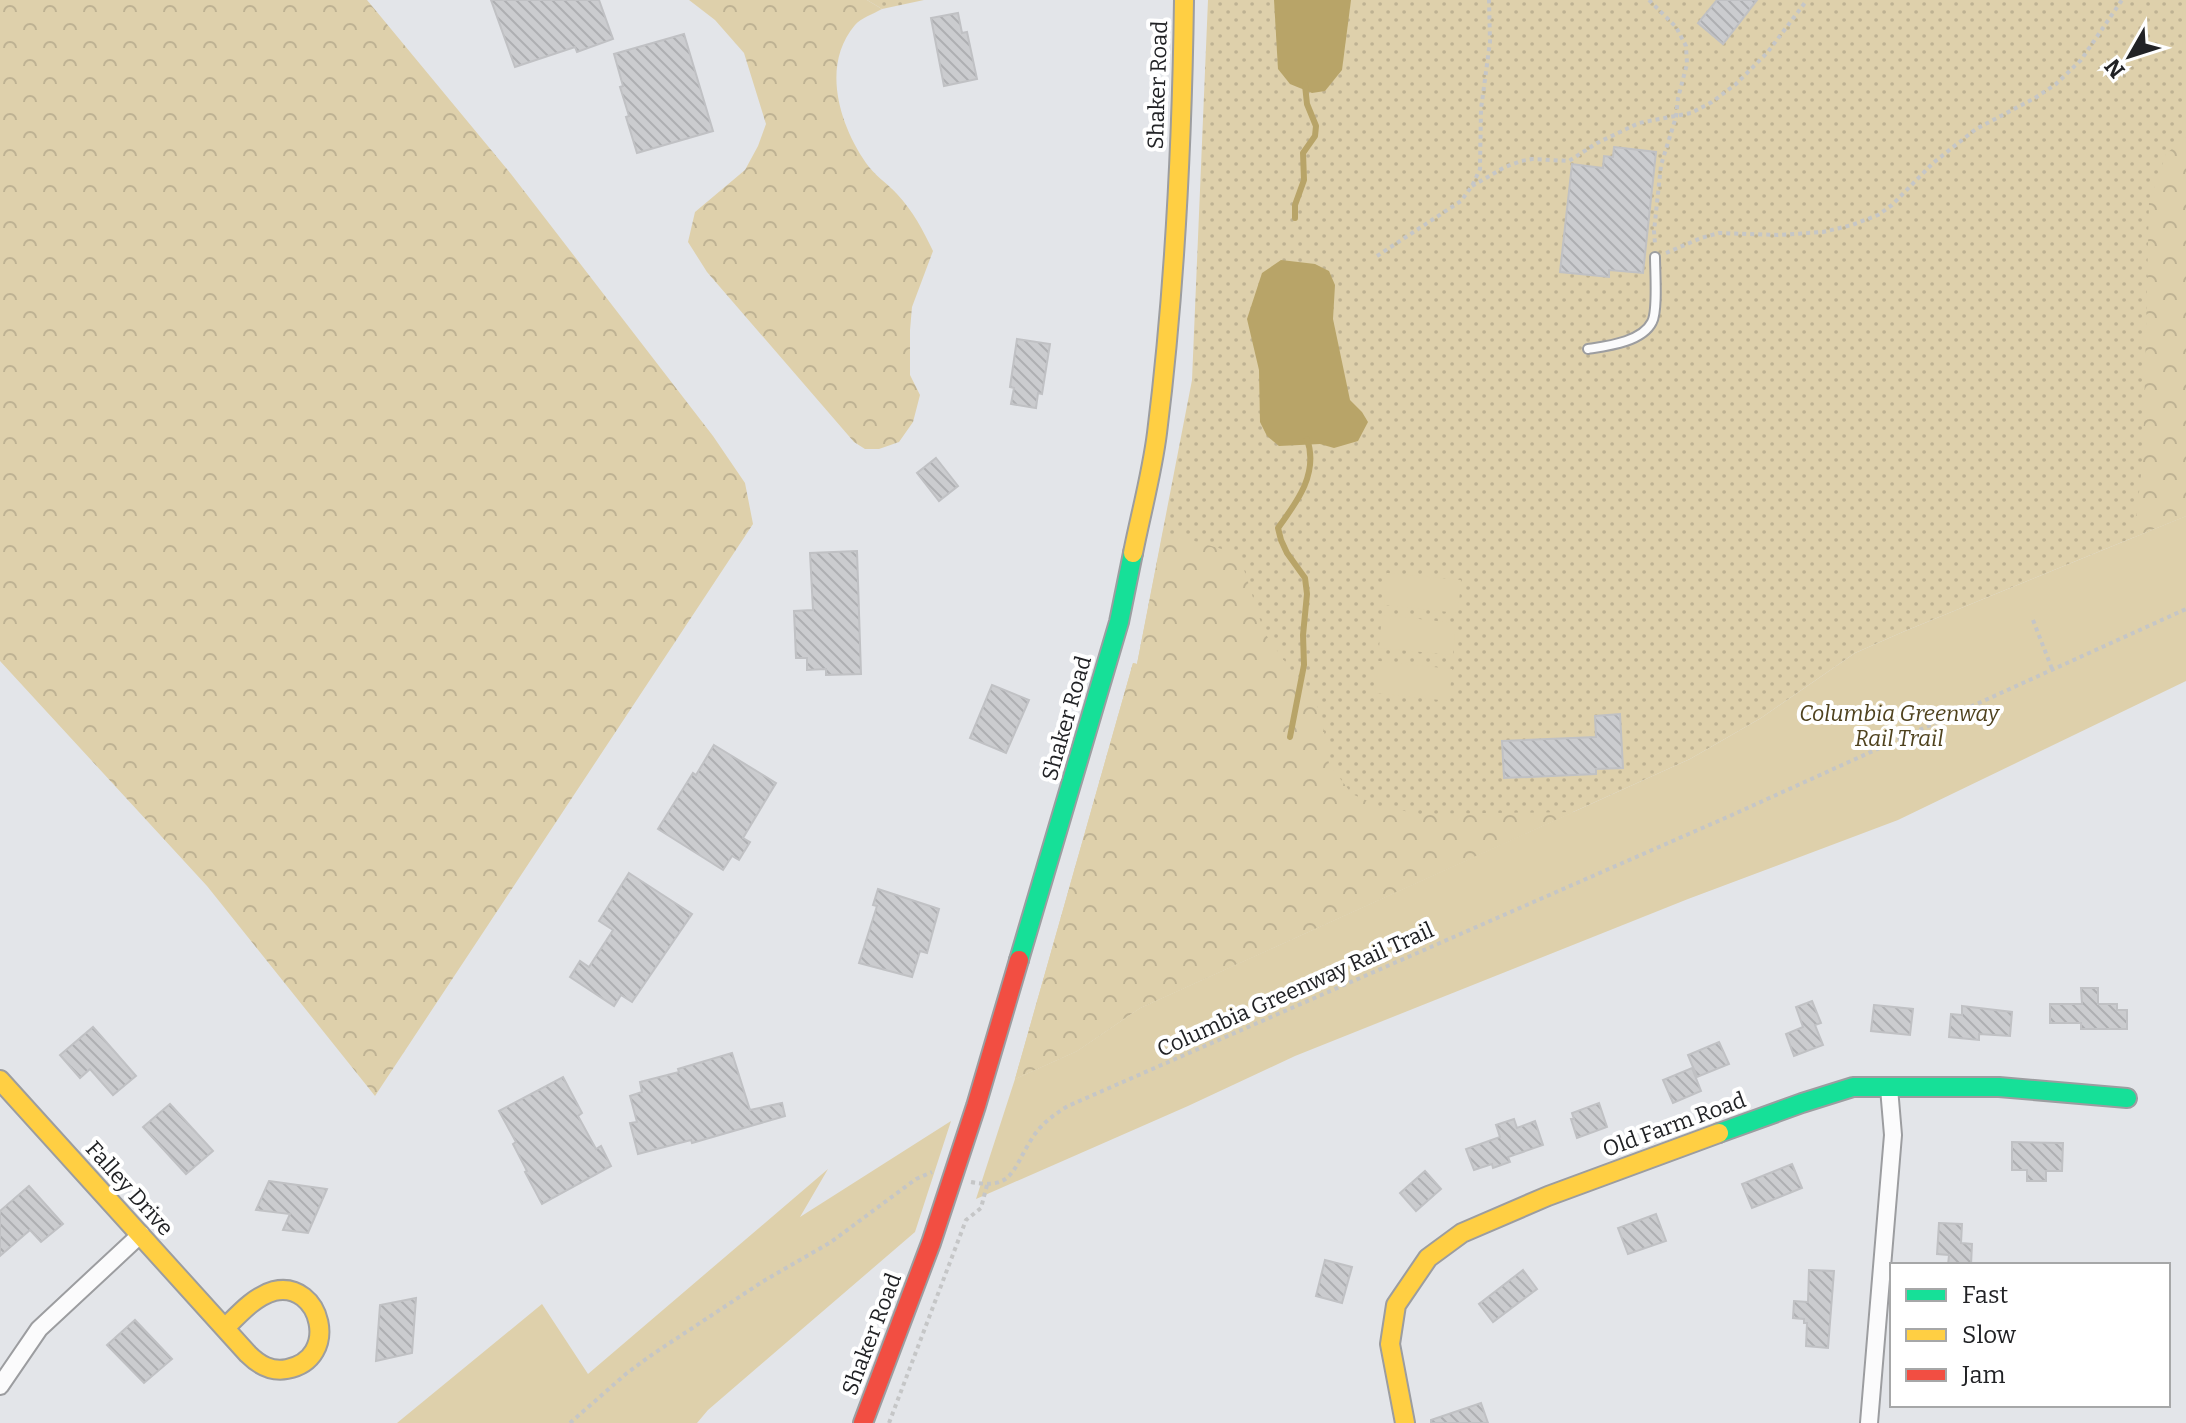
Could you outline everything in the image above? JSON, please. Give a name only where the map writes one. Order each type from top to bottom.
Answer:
[{"type":"street","name":"Shaker Road","points":[[863,1423],[931,1243],[971,1120],[1119,622],[1157,436],[1171,290],[1184,0]]},
{"type":"street","name":"Falley Drive","points":[[0,1080],[141,1234],[225,1328],[255,1361],[280,1370],[304,1363],[316,1349],[320,1333],[317,1315],[308,1301],[285,1291],[268,1292],[261,1296],[225,1328]]},
{"type":"street","name":"Old Farm Road","points":[[1405,1423],[1390,1344],[1396,1305],[1428,1258],[1462,1233],[1548,1196],[1853,1087],[1999,1087],[2127,1098]]},
{"type":"street","points":[[1869,1423],[1893,1135],[1889,1088]]},
{"type":"street","points":[[0,1386],[39,1329],[141,1234]]},
{"type":"lane","points":[[1588,349],[1632,338],[1650,326],[1655,314],[1655,257]]},
{"type":"path","points":[[1377,256],[1461,201],[1480,169],[1481,109],[1490,42],[1489,0]]},
{"type":"path","points":[[1649,0],[1676,27],[1686,46],[1687,64],[1676,117],[1661,165],[1654,231],[1655,257],[1719,233],[1778,235],[1823,232],[1878,215],[1933,163],[1976,129],[2056,84],[2081,60],[2122,0]]},
{"type":"path","points":[[1472,186],[1514,163],[1532,159],[1569,161],[1597,143],[1639,123],[1691,113],[1712,102],[1736,84],[1767,53],[1807,0]]},
{"type":"path","name":"Columbia Greenway Rail Trail","points":[[987,1185],[1011,1175],[1037,1131],[1068,1106],[1732,815],[2186,609]]},
{"type":"path","points":[[2033,620],[2052,669]]},
{"type":"path","points":[[570,1423],[653,1354],[762,1282],[831,1242],[921,1176],[937,1172]]},
{"type":"path","points":[[889,1423],[966,1220],[981,1208],[987,1185],[967,1181]]},
{"type":"green space","points":[[0,0],[367,0],[511,174],[713,436],[745,483],[753,524],[375,1096],[207,886],[0,661]]},
{"type":"green space","points":[[689,0],[867,0],[882,9],[855,25],[845,41],[836,76],[842,113],[856,148],[869,167],[908,207],[933,251],[912,307],[910,375],[920,395],[913,422],[899,442],[879,449],[865,449],[854,442],[707,272],[688,242],[695,212],[745,170],[766,124],[744,53],[715,20]]},
{"type":"green space","points":[[867,0],[924,0],[882,9]]},
{"type":"green space","points":[[1208,0],[2186,0],[2186,516],[1855,653],[1761,718],[1690,759],[1140,1008],[1077,1051],[1015,1079],[1133,663],[1137,664],[1192,380]]},
{"type":"green space","points":[[2186,137],[2186,516],[2134,537],[2143,457],[2149,202],[2166,154]]},
{"type":"green space","name":"Columbia Greenway Rail Trail","points":[[2186,516],[2186,681],[1898,820],[1688,899],[1295,1056],[976,1199],[1015,1079],[1077,1051],[1140,1008],[1690,759],[1761,718],[1855,653]]},
{"type":"green space","points":[[1163,532],[1239,554],[1264,632],[1321,712],[1329,764],[1352,794],[1379,806],[1420,814],[1574,812],[1140,1008],[1077,1051],[1015,1079],[1133,663],[1137,664]]},
{"type":"green space","points":[[1387,573],[1461,580],[1458,613],[1384,605]]},
{"type":"green space","points":[[1382,615],[1456,623],[1453,655],[1379,648]]},
{"type":"green space","points":[[1378,661],[1452,669],[1449,701],[1375,693]]},
{"type":"green space","points":[[951,1121],[915,1232],[708,1410],[697,1423],[397,1423],[542,1304],[588,1374],[828,1169],[800,1217]]},
{"type":"shaded area","points":[[1274,0],[1351,0],[1342,70],[1325,91],[1312,93],[1290,84],[1278,69]]},
{"type":"shaded area","points":[[1281,260],[1315,264],[1329,271],[1335,285],[1333,319],[1350,400],[1368,422],[1358,441],[1334,448],[1320,444],[1279,446],[1267,436],[1260,422],[1259,370],[1247,319],[1262,273]]},
{"type":"building","points":[[491,0],[599,0],[613,39],[577,52],[575,47],[515,67]]},
{"type":"building","points":[[1717,0],[1757,0],[1723,44],[1698,23]]},
{"type":"building","points":[[958,13],[962,33],[967,32],[977,79],[944,86],[931,18]]},
{"type":"building","points":[[684,34],[713,131],[637,153],[626,117],[629,116],[614,54]]},
{"type":"building","points":[[1614,147],[1656,152],[1643,273],[1609,270],[1609,277],[1560,272],[1572,164],[1603,168],[1604,156],[1613,157]]},
{"type":"building","points":[[1017,339],[1050,344],[1042,394],[1038,393],[1036,408],[1011,404],[1014,388],[1010,387]]},
{"type":"building","points":[[936,458],[958,486],[939,501],[917,473]]},
{"type":"building","points":[[857,551],[861,674],[826,675],[826,669],[807,670],[807,658],[796,658],[794,611],[813,610],[810,553]]},
{"type":"building","points":[[992,685],[1029,700],[1006,753],[970,738]]},
{"type":"building","points":[[1620,714],[1623,768],[1596,769],[1596,774],[1504,778],[1502,741],[1596,737],[1595,716]]},
{"type":"building","points":[[714,745],[776,783],[743,838],[750,842],[739,860],[732,856],[723,870],[658,829]]},
{"type":"building","points":[[629,873],[692,914],[632,1002],[621,995],[614,1006],[570,977],[580,961],[589,967],[613,930],[599,921]]},
{"type":"building","points":[[878,889],[939,909],[927,953],[920,951],[912,977],[859,963],[877,906],[873,905]]},
{"type":"building","points":[[2081,988],[2098,988],[2098,1004],[2117,1004],[2117,1010],[2127,1010],[2127,1029],[2081,1029],[2081,1023],[2050,1023],[2050,1004],[2082,1004]]},
{"type":"building","points":[[1812,1001],[1821,1023],[1815,1025],[1823,1045],[1794,1056],[1786,1034],[1803,1027],[1796,1007]]},
{"type":"building","points":[[1874,1005],[1913,1009],[1910,1035],[1871,1031]]},
{"type":"building","points":[[1962,1006],[2012,1012],[2010,1036],[1979,1034],[1979,1040],[1949,1037],[1951,1014],[1962,1015]]},
{"type":"building","points":[[93,1027],[136,1076],[113,1095],[90,1069],[80,1078],[60,1055]]},
{"type":"building","points":[[1719,1042],[1729,1064],[1697,1077],[1688,1055]]},
{"type":"building","points":[[732,1053],[750,1110],[782,1103],[785,1116],[692,1143],[691,1140],[638,1154],[630,1123],[637,1122],[630,1096],[642,1092],[640,1082]]},
{"type":"building","points":[[1692,1068],[1701,1091],[1673,1103],[1663,1080]]},
{"type":"building","points":[[563,1077],[582,1113],[578,1116],[596,1149],[601,1146],[611,1166],[542,1204],[513,1144],[516,1142],[499,1111]]},
{"type":"building","points":[[1599,1103],[1607,1127],[1577,1138],[1572,1113]]},
{"type":"building","points":[[170,1104],[213,1151],[186,1174],[143,1127]]},
{"type":"building","points":[[1514,1119],[1517,1128],[1535,1121],[1543,1145],[1508,1157],[1510,1162],[1474,1170],[1466,1149],[1500,1137],[1496,1125]]},
{"type":"building","points":[[2012,1142],[2063,1143],[2062,1171],[2046,1171],[2046,1181],[2027,1181],[2027,1170],[2012,1170]]},
{"type":"building","points":[[1792,1164],[1802,1188],[1752,1208],[1742,1184]]},
{"type":"building","points":[[1425,1171],[1441,1189],[1416,1211],[1400,1193]]},
{"type":"building","points":[[269,1181],[327,1189],[308,1233],[283,1230],[290,1214],[256,1210]]},
{"type":"building","points":[[29,1186],[63,1224],[41,1242],[30,1230],[0,1256],[0,1211]]},
{"type":"building","points":[[1656,1214],[1666,1241],[1628,1254],[1618,1228]]},
{"type":"building","points":[[1939,1223],[1962,1224],[1961,1243],[1972,1244],[1971,1263],[1948,1263],[1949,1255],[1937,1254]]},
{"type":"building","points":[[1325,1260],[1352,1267],[1342,1303],[1316,1296]]},
{"type":"building","points":[[1523,1270],[1537,1289],[1493,1322],[1479,1304]]},
{"type":"building","points":[[1809,1270],[1834,1271],[1828,1348],[1806,1346],[1807,1323],[1804,1319],[1793,1318],[1794,1301],[1808,1302]]},
{"type":"building","points":[[416,1298],[412,1353],[376,1361],[380,1305]]},
{"type":"building","points":[[135,1320],[172,1359],[144,1383],[107,1345]]},
{"type":"building","points":[[1481,1403],[1488,1423],[1431,1423],[1431,1420]]},
{"type":"waterway","points":[[1295,218],[1295,205],[1304,180],[1303,153],[1315,136],[1316,126],[1307,104],[1305,85]]},
{"type":"waterway","points":[[1290,737],[1304,665],[1307,594],[1305,578],[1287,553],[1278,528],[1299,497],[1308,475],[1310,452],[1307,439]]},
{"type":"traffic: fast","points":[[1019,960],[1119,622],[1133,553]]},
{"type":"traffic: fast","points":[[1719,1133],[1853,1087],[1999,1087],[2127,1098]]},
{"type":"traffic: slow","points":[[1133,553],[1155,448],[1169,325],[1179,163],[1184,0]]},
{"type":"traffic: slow","points":[[0,1080],[248,1354],[256,1361],[266,1367],[287,1369],[304,1362],[314,1351],[319,1337],[313,1308],[303,1297],[290,1291],[274,1291],[260,1297],[225,1328]]},
{"type":"traffic: slow","points":[[1405,1423],[1390,1344],[1396,1305],[1428,1258],[1462,1233],[1548,1196],[1719,1133]]},
{"type":"traffic: jam","points":[[863,1423],[931,1243],[1019,960]]}]
